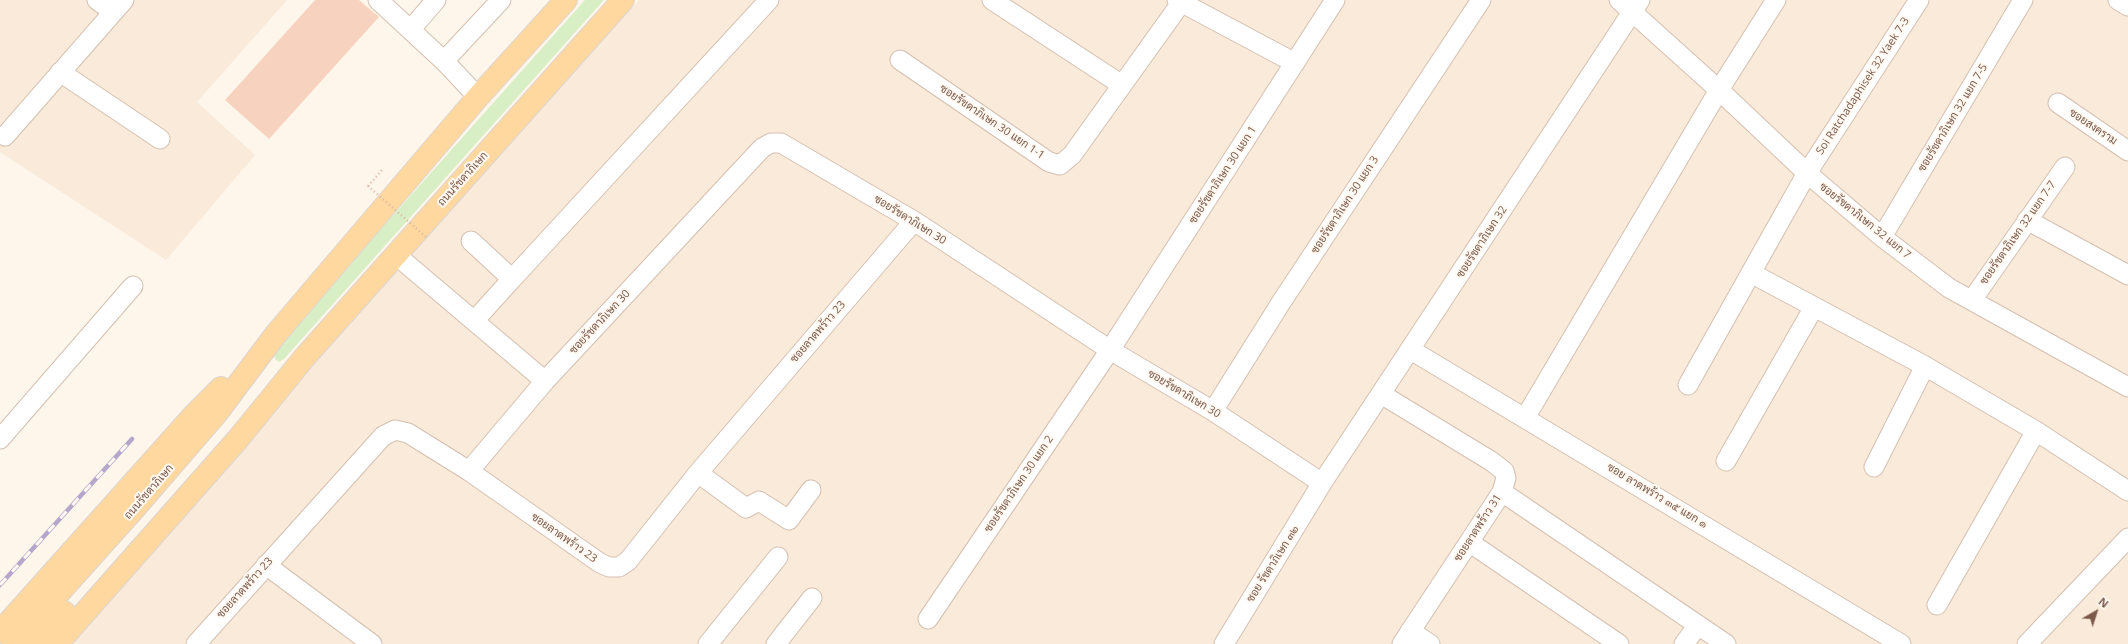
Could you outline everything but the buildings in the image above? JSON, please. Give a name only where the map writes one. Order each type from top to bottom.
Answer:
[{"type":"main road","name":"ถนนรัชดาภิเษก","points":[[36,644],[140,515],[276,334],[478,97],[566,0]]},
{"type":"main road","name":"ถนนรัชดาภิเษก","points":[[57,644],[238,439],[304,358],[623,0]]},
{"type":"main road","name":"ถนนรัชดาภิเษก","points":[[0,632],[194,415],[276,334]]},
{"type":"main road","name":"ถนนรัชดาภิเษก","points":[[13,644],[140,515],[225,436],[304,358]]},
{"type":"street","points":[[5,136],[119,6],[97,0]]},
{"type":"street","points":[[378,0],[444,61],[478,97]]},
{"type":"street","points":[[410,29],[436,0]]},
{"type":"street","points":[[444,61],[501,0]]},
{"type":"street","points":[[474,321],[769,0]]},
{"type":"street","points":[[992,0],[1122,85]]},
{"type":"street","name":"ซอยรัชดาภิเษก 30 แยก 3","points":[[1213,411],[1282,301],[1481,0]]},
{"type":"street","points":[[1525,418],[1719,90],[1776,0]]},
{"type":"street","name":"Soi Ratchadaphisek 32 Yaek 7-3","points":[[1688,385],[1807,173],[1919,0]]},
{"type":"street","name":"ซอยรัชดาภิเษก 32 แยก 7-5","points":[[1882,237],[2023,0]]},
{"type":"street","points":[[2118,0],[2128,6]]},
{"type":"street","name":"ซอยรัชดาภิเษก 30 แยก 1-1","points":[[900,60],[1049,162],[1060,165],[1072,155],[1179,1],[1295,63]]},
{"type":"street","name":"ซอยรัชดาภิเษก 30 แยก 1","points":[[1110,350],[1295,63],[1333,1]]},
{"type":"street","name":"ซอยรัชดาภิเษก 32 แยก 7","points":[[1630,4],[1807,173],[1882,237],[1949,288],[2128,387]]},
{"type":"street","name":"ซอยรัชดาภิเษก 32","points":[[1322,483],[1411,350],[1630,4]]},
{"type":"street","points":[[60,72],[160,139]]},
{"type":"street","name":"ซอยสงคราม","points":[[2058,104],[2128,151]]},
{"type":"street","name":"ซอยรัชดาภิเษก 30","points":[[469,471],[545,381],[762,148],[771,143],[781,143],[914,221],[1110,350],[1213,411],[1322,483]]},
{"type":"street","name":"ซอยรัชดาภิเษก 32 แยก 7-7","points":[[1972,300],[2065,167]]},
{"type":"street","points":[[2028,220],[2128,275]]},
{"type":"street","name":"ซอยลาดพร้าว 23","points":[[196,644],[383,436],[395,430],[408,433],[469,471],[600,563],[609,567],[619,567],[628,561],[698,473],[914,221]]},
{"type":"street","points":[[471,241],[512,279]]},
{"type":"street","points":[[396,255],[545,381]]},
{"type":"street","points":[[1751,273],[1925,366],[2036,431],[2128,491]]},
{"type":"street","points":[[0,439],[133,286]]},
{"type":"street","points":[[1726,461],[1814,307]]},
{"type":"street","name":"ซอยรัชดาภิเษก 30 แยก 2","points":[[928,619],[1110,350]]},
{"type":"street","name":"ซอย ลาดพร้าว ๓๕ แยก ๑","points":[[1411,350],[1901,644]]},
{"type":"street","points":[[1874,467],[1925,366]]},
{"type":"street","name":"ซอยลาดพร้าว 31","points":[[1381,394],[1504,471],[1506,478],[1502,492],[1406,637]]},
{"type":"street","points":[[1937,605],[2036,431]]},
{"type":"street","points":[[698,473],[746,508],[759,502],[789,520],[811,490]]},
{"type":"street","name":"ซอย รัชดาภิเษก ๓๒","points":[[1224,644],[1322,483]]},
{"type":"street","points":[[1502,492],[1726,644]]},
{"type":"street","points":[[2027,644],[2128,538]]},
{"type":"street","points":[[1469,542],[1619,644]]},
{"type":"street","points":[[708,644],[778,558]]},
{"type":"street","points":[[266,565],[372,644]]},
{"type":"street","points":[[776,644],[812,598]]},
{"type":"street","points":[[1684,644],[1698,625]]},
{"type":"street","points":[[1406,637],[1430,644]]},
{"type":"path","points":[[382,170],[368,186],[426,237]]},
{"type":"shaded area","points":[[0,0],[287,0],[197,102],[255,155],[166,260],[0,152]]},
{"type":"shaded area","points":[[639,0],[2128,0],[2128,644],[67,644]]},
{"type":"green space","points":[[585,0],[604,0],[284,359],[279,362],[275,359],[274,354],[379,231]]},
{"type":"railway","points":[[0,585],[132,439]]}]
